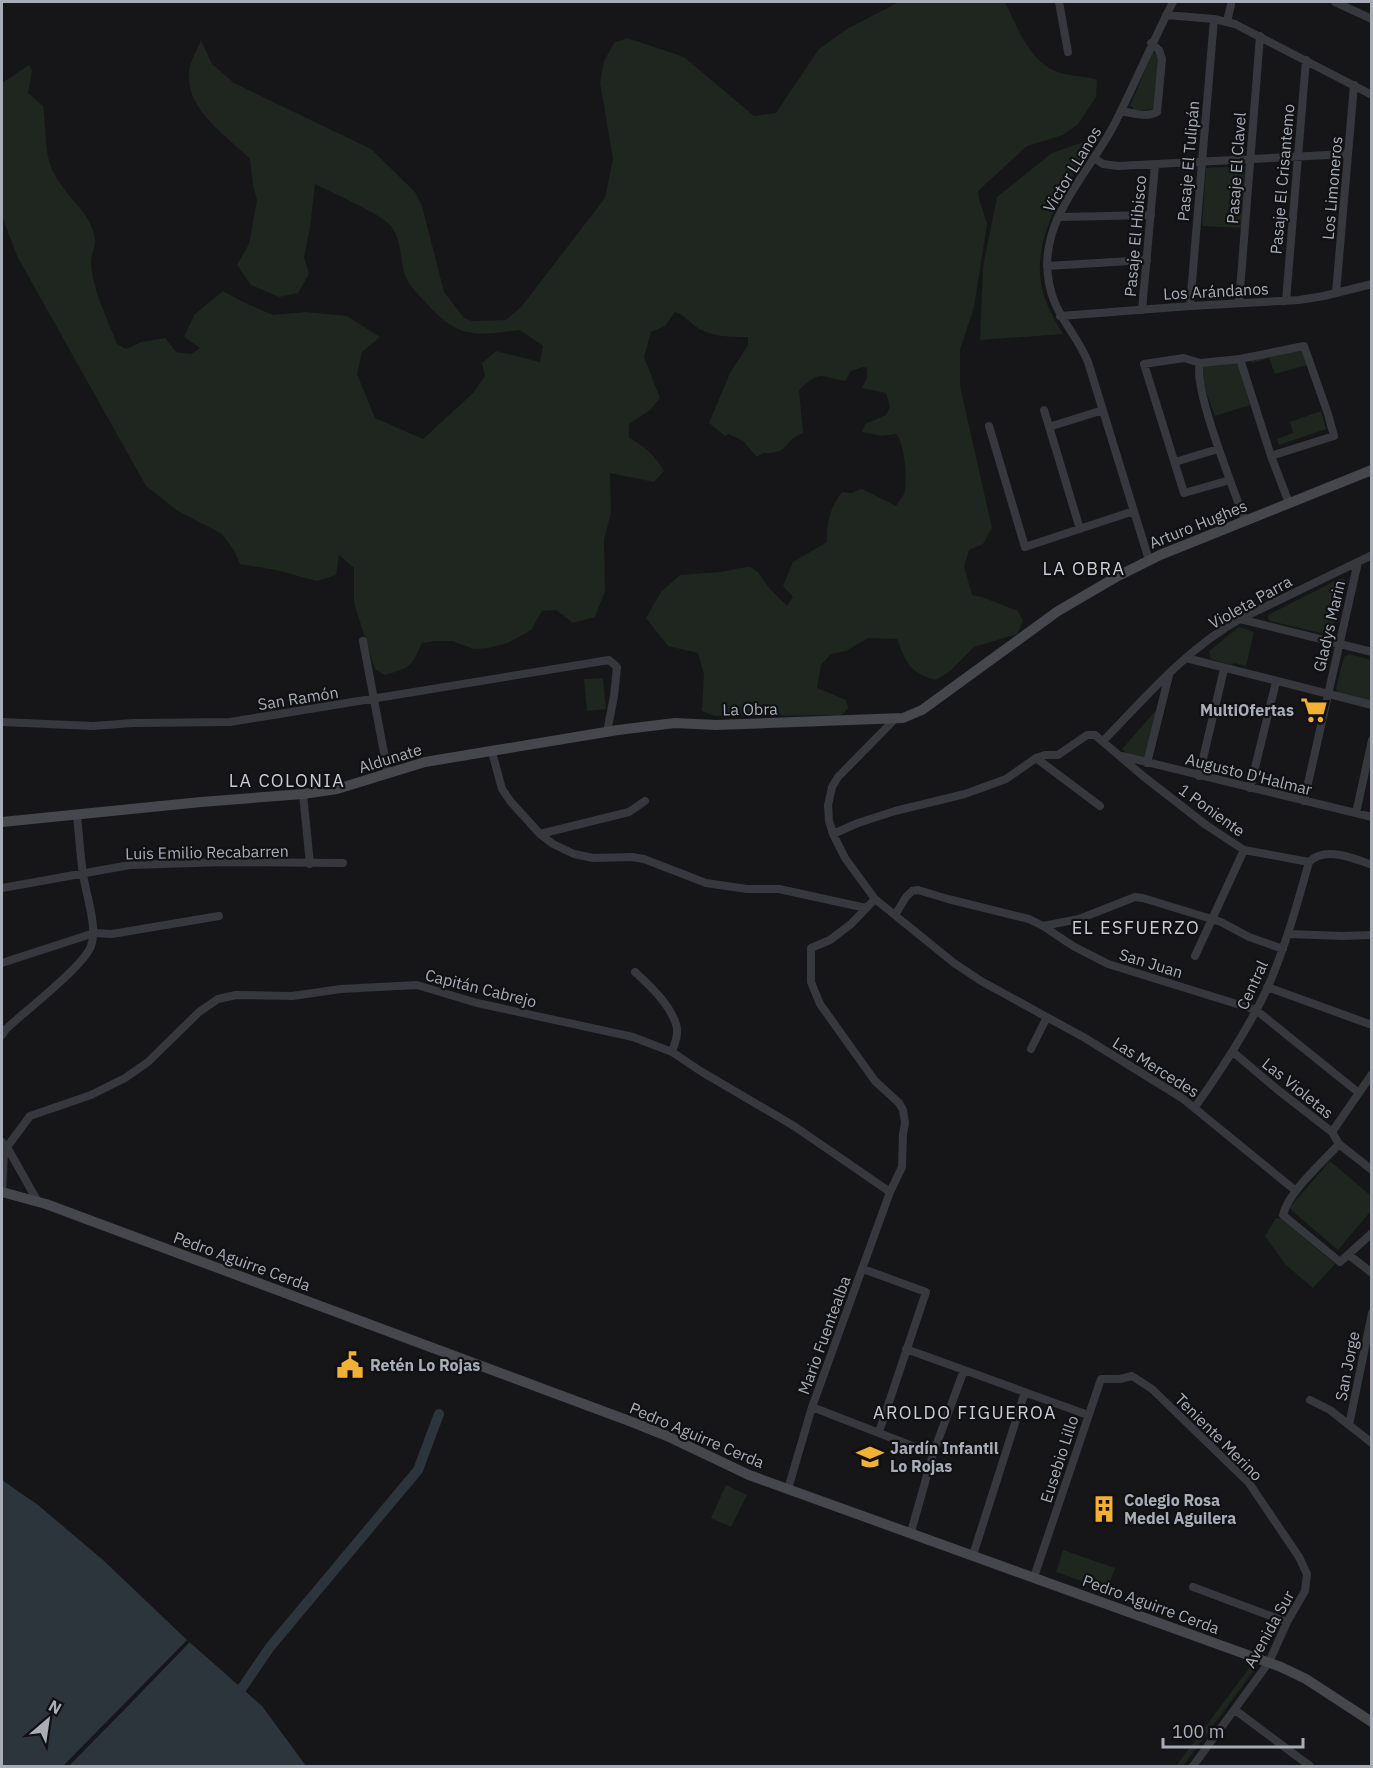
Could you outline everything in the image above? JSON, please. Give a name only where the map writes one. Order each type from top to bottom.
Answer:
[{"type":"street","points":[[1059,2],[1068,52]]},
{"type":"street","name":"Victor LLanos","points":[[1149,560],[1085,355],[1060,316],[1052,297],[1047,266],[1050,241],[1060,217],[1072,192],[1121,111],[1151,43],[1173,2]]},
{"type":"street","points":[[1335,2],[1371,19]]},
{"type":"street","points":[[1227,21],[1231,5]]},
{"type":"street","points":[[1166,15],[1227,21],[1371,95]]},
{"type":"street","name":"Pasaje El Tulipán","points":[[1190,306],[1214,19]]},
{"type":"street","name":"Pasaje El Clavel","points":[[1239,303],[1260,36]]},
{"type":"street","points":[[1121,111],[1146,115],[1153,115],[1157,112],[1162,59],[1159,50],[1151,43]]},
{"type":"street","name":"Pasaje El Crisantemo","points":[[1286,301],[1306,60]]},
{"type":"street","name":"Los Limoneros","points":[[1336,293],[1354,86]]},
{"type":"street","points":[[1094,158],[1111,165],[1155,165],[1348,154]]},
{"type":"street","name":"Pasaje El Hibisco","points":[[1142,310],[1155,165]]},
{"type":"street","points":[[1060,217],[1151,215]]},
{"type":"street","points":[[1047,266],[1147,260]]},
{"type":"street","name":"Los Arándanos","points":[[1060,316],[1286,301],[1336,293],[1371,284]]},
{"type":"street","points":[[1230,480],[1184,493],[1144,364],[1184,358],[1200,363],[1240,359],[1304,346],[1334,436],[1271,456]]},
{"type":"street","points":[[1240,359],[1271,456],[1289,503]]},
{"type":"street","points":[[1200,363],[1198,376],[1218,449],[1245,521]]},
{"type":"street","points":[[1044,410],[1080,529]]},
{"type":"street","points":[[1049,427],[1103,410]]},
{"type":"street","points":[[989,426],[1025,547],[1134,511]]},
{"type":"street","points":[[1175,462],[1218,449]]},
{"type":"street","name":"Arturo Hughes","points":[[895,719],[916,713],[1017,643],[1058,611],[1100,585],[1149,560],[1371,470]]},
{"type":"street","name":"Violeta Parra","points":[[1103,741],[1186,658],[1221,631],[1240,619],[1371,555]]},
{"type":"street","name":"Gladys Marin","points":[[1304,801],[1358,562]]},
{"type":"street","points":[[1240,619],[1371,652]]},
{"type":"street","points":[[363,641],[388,774]]},
{"type":"street","points":[[1186,658],[1371,705]]},
{"type":"street","name":"San Ramón","points":[[2,722],[93,726],[133,723],[230,722],[609,660],[617,668],[607,732]]},
{"type":"street","points":[[1199,776],[1224,669]]},
{"type":"street","points":[[1147,763],[1169,674]]},
{"type":"street","points":[[1250,788],[1276,681]]},
{"type":"street","name":"La Obra","points":[[607,732],[675,723],[716,725],[895,719]]},
{"type":"street","name":"Las Mercedes","points":[[895,719],[845,770],[832,787],[828,805],[833,834],[845,858],[875,899],[954,963],[981,981],[1047,1017],[1195,1107],[1296,1191]]},
{"type":"street","name":"Aldunate","points":[[2,822],[337,789],[425,762],[607,732]]},
{"type":"street","points":[[1050,768],[1058,755],[1087,735],[1095,735],[1103,741]]},
{"type":"street","points":[[1356,813],[1371,740]]},
{"type":"street","name":"1 Poniente","points":[[1103,741],[1206,825],[1244,850],[1310,862],[1318,855],[1329,854],[1371,865]]},
{"type":"street","points":[[492,752],[502,789],[540,834],[564,850],[584,857],[644,859],[706,883],[747,889],[779,889],[866,908],[875,899]]},
{"type":"street","points":[[833,834],[867,820],[965,794],[1006,779],[1036,758],[1058,755]]},
{"type":"street","name":"Augusto D'Halmar","points":[[1121,756],[1371,817]]},
{"type":"street","points":[[1036,758],[1100,806]]},
{"type":"street","points":[[303,794],[310,864]]},
{"type":"street","points":[[540,834],[629,812],[645,801]]},
{"type":"street","points":[[2,1035],[86,957],[91,946],[94,933],[83,874],[77,815]]},
{"type":"street","points":[[1195,956],[1244,850]]},
{"type":"street","name":"Luis Emilio Recabarren","points":[[2,888],[130,865],[227,862],[343,863]]},
{"type":"street","name":"Central","points":[[1195,1107],[1233,1052],[1267,987],[1283,949],[1310,862]]},
{"type":"street","name":"San Juan","points":[[895,915],[906,897],[912,891],[918,890],[948,900],[1014,915],[1043,926],[1073,946],[1108,963],[1256,1010],[1359,1093]]},
{"type":"street","points":[[1043,926],[1079,919],[1135,897],[1221,922],[1262,942],[1283,949]]},
{"type":"street","name":"Mario Fuentealba","points":[[788,1489],[812,1407],[890,1192],[902,1167],[905,1123],[903,1110],[899,1103],[875,1081],[820,1004],[811,982],[811,948],[837,935],[866,908]]},
{"type":"street","points":[[2,963],[94,933],[112,934],[219,916]]},
{"type":"street","points":[[1288,934],[1371,935]]},
{"type":"street","points":[[635,972],[664,1002],[676,1025],[677,1038],[672,1052]]},
{"type":"street","name":"Capitán Cabrejo","points":[[4,1147],[30,1116],[91,1095],[124,1078],[148,1062],[199,1012],[218,999],[236,995],[292,996],[341,988],[417,986],[477,1003],[633,1037],[672,1052],[794,1126],[890,1192]]},
{"type":"street","points":[[1267,987],[1371,1025]]},
{"type":"street","points":[[1031,1049],[1047,1017]]},
{"type":"street","name":"Las Violetas","points":[[1233,1052],[1332,1132],[1339,1144],[1371,1170]]},
{"type":"street","points":[[1332,1132],[1371,1074]]},
{"type":"street","points":[[1339,1144],[1296,1191],[1283,1215],[1340,1263],[1371,1233]]},
{"type":"street","points":[[2,1192],[4,1147]]},
{"type":"street","points":[[4,1147],[38,1202]]},
{"type":"street","name":"Pedro Aguirre Cerda","points":[[2,1192],[38,1202],[632,1422],[749,1475],[1269,1662],[1306,1679],[1371,1722]]},
{"type":"street","points":[[1349,1255],[1371,1273]]},
{"type":"street","points":[[863,1269],[926,1292],[879,1432]]},
{"type":"street","name":"San Jorge","points":[[1349,1425],[1371,1313]]},
{"type":"street","points":[[906,1349],[1088,1415]]},
{"type":"street","points":[[911,1532],[933,1454],[964,1370]]},
{"type":"street","name":"Eusebio Lillo","points":[[1034,1577],[1101,1379],[1120,1379],[1132,1376]]},
{"type":"street","name":"Teniente Merino","points":[[1132,1376],[1152,1389],[1249,1483],[1299,1557],[1307,1574],[1305,1590]]},
{"type":"street","points":[[973,1555],[1025,1392]]},
{"type":"street","points":[[1310,1400],[1330,1410],[1371,1443]]},
{"type":"street","points":[[812,1407],[933,1454]]},
{"type":"street","points":[[1193,1587],[1287,1622]]},
{"type":"street","name":"Avenida Sur","points":[[1193,1767],[1269,1662],[1305,1590]]},
{"type":"street","points":[[1235,1710],[1310,1767]]},
{"type":"shaded area","points":[[899,2],[1005,2],[1026,44],[1041,62],[1061,73],[1097,80],[1096,97],[1078,124],[1063,135],[1027,146],[978,191],[987,224],[974,307],[960,349],[960,386],[992,528],[983,544],[969,550],[964,566],[972,595],[1018,611],[1023,621],[1017,634],[974,647],[950,671],[936,680],[920,674],[910,666],[897,639],[868,638],[846,651],[831,654],[821,665],[817,688],[846,700],[848,708],[842,715],[715,716],[702,711],[704,674],[698,653],[668,646],[646,618],[661,592],[680,575],[750,567],[758,572],[769,588],[787,606],[793,597],[783,586],[793,562],[827,542],[830,516],[842,492],[851,493],[862,489],[896,506],[905,488],[904,454],[896,434],[882,436],[862,432],[865,424],[886,415],[890,407],[886,393],[862,388],[867,378],[867,368],[851,371],[845,381],[821,376],[807,383],[799,390],[803,433],[796,436],[782,449],[772,453],[763,453],[757,457],[743,441],[729,434],[725,436],[709,423],[730,373],[748,345],[748,337],[721,336],[701,330],[675,312],[665,326],[651,332],[644,357],[660,398],[650,410],[629,424],[629,438],[649,452],[664,471],[654,482],[610,473],[611,512],[604,540],[605,591],[595,617],[573,623],[556,610],[542,611],[531,630],[508,643],[489,648],[474,649],[452,641],[422,643],[409,665],[385,675],[375,669],[354,603],[354,568],[339,555],[336,575],[317,581],[276,570],[240,564],[234,550],[222,534],[178,511],[146,486],[17,256],[2,216],[2,83],[29,65],[32,71],[28,93],[43,106],[47,152],[52,169],[93,229],[95,242],[91,261],[94,281],[117,344],[126,349],[141,342],[165,338],[176,352],[191,354],[200,348],[184,337],[194,315],[223,291],[273,315],[305,312],[347,316],[380,337],[362,352],[357,374],[375,418],[423,439],[473,393],[485,376],[482,363],[496,351],[540,362],[543,346],[520,330],[480,334],[460,330],[450,324],[428,305],[407,280],[398,240],[392,227],[368,210],[315,184],[304,257],[309,274],[298,293],[279,297],[251,285],[237,265],[249,244],[257,200],[250,159],[209,121],[193,98],[189,85],[189,71],[201,40],[212,64],[234,83],[371,149],[415,192],[422,206],[444,292],[464,318],[472,321],[506,320],[522,306],[605,198],[613,159],[600,83],[604,61],[614,43],[627,38],[684,57],[754,116],[776,113],[819,49],[847,29]]},
{"type":"shaded area","points":[[1153,51],[1160,58],[1155,106],[1153,109],[1132,111],[1133,107],[1130,106]]},
{"type":"shaded area","points":[[1101,136],[1065,189],[1055,209],[1041,251],[1040,272],[1043,292],[1063,334],[980,340],[983,267],[997,197],[1052,153]]},
{"type":"shaded area","points":[[1245,166],[1241,228],[1202,226],[1206,168]]},
{"type":"shaded area","points":[[1302,348],[1307,365],[1275,374],[1269,358],[1252,363],[1246,355]]},
{"type":"shaded area","points":[[1235,362],[1239,366],[1250,405],[1215,416],[1200,376],[1201,367],[1206,364]]},
{"type":"shaded area","points":[[1321,411],[1326,429],[1279,445],[1277,439],[1293,433],[1290,422]]},
{"type":"shaded area","points":[[1339,579],[1344,579],[1346,584],[1332,634],[1270,621],[1268,618],[1268,615]]},
{"type":"shaded area","points":[[1239,627],[1254,632],[1246,666],[1211,659],[1209,651]]},
{"type":"shaded area","points":[[1349,654],[1371,660],[1371,702],[1339,695],[1336,689],[1344,657]]},
{"type":"shaded area","points":[[603,678],[606,709],[587,711],[584,679]]},
{"type":"shaded area","points":[[1158,708],[1144,759],[1127,753],[1122,749]]},
{"type":"shaded area","points":[[1330,1161],[1371,1196],[1371,1211],[1338,1250],[1289,1208]]},
{"type":"shaded area","points":[[1276,1218],[1282,1219],[1335,1264],[1313,1288],[1286,1265],[1265,1236]]},
{"type":"shaded area","points":[[2,1480],[38,1505],[103,1560],[187,1640],[262,1706],[306,1766],[2,1766]]},
{"type":"shaded area","points":[[726,1485],[747,1495],[731,1527],[711,1518]]},
{"type":"shaded area","points":[[1063,1550],[1115,1568],[1107,1590],[1056,1572]]},
{"type":"shaded area","points":[[1250,1667],[1255,1669],[1183,1766],[1176,1766]]},
{"type":"pier","points":[[187,1640],[190,1642],[69,1766],[63,1766]]},
{"type":"waterway","points":[[242,1688],[270,1647],[418,1470],[439,1414]]},
{"type":"place","name":"MultiOfertas","points":[[1314,710]]},
{"type":"place","name":"Retén Lo Rojas","points":[[350,1365]]},
{"type":"place","name":"Jardín Infantil Lo Rojas","points":[[870,1457]]},
{"type":"place","name":"Colegio Rosa Medel Aguilera","points":[[1104,1509]]},
{"type":"district","name":"LA OBRA","points":[[1084,568]]},
{"type":"district","name":"LA COLONIA","points":[[287,780]]},
{"type":"district","name":"EL ESFUERZO","points":[[1136,927]]},
{"type":"district","name":"AROLDO FIGUEROA","points":[[965,1412]]}]
